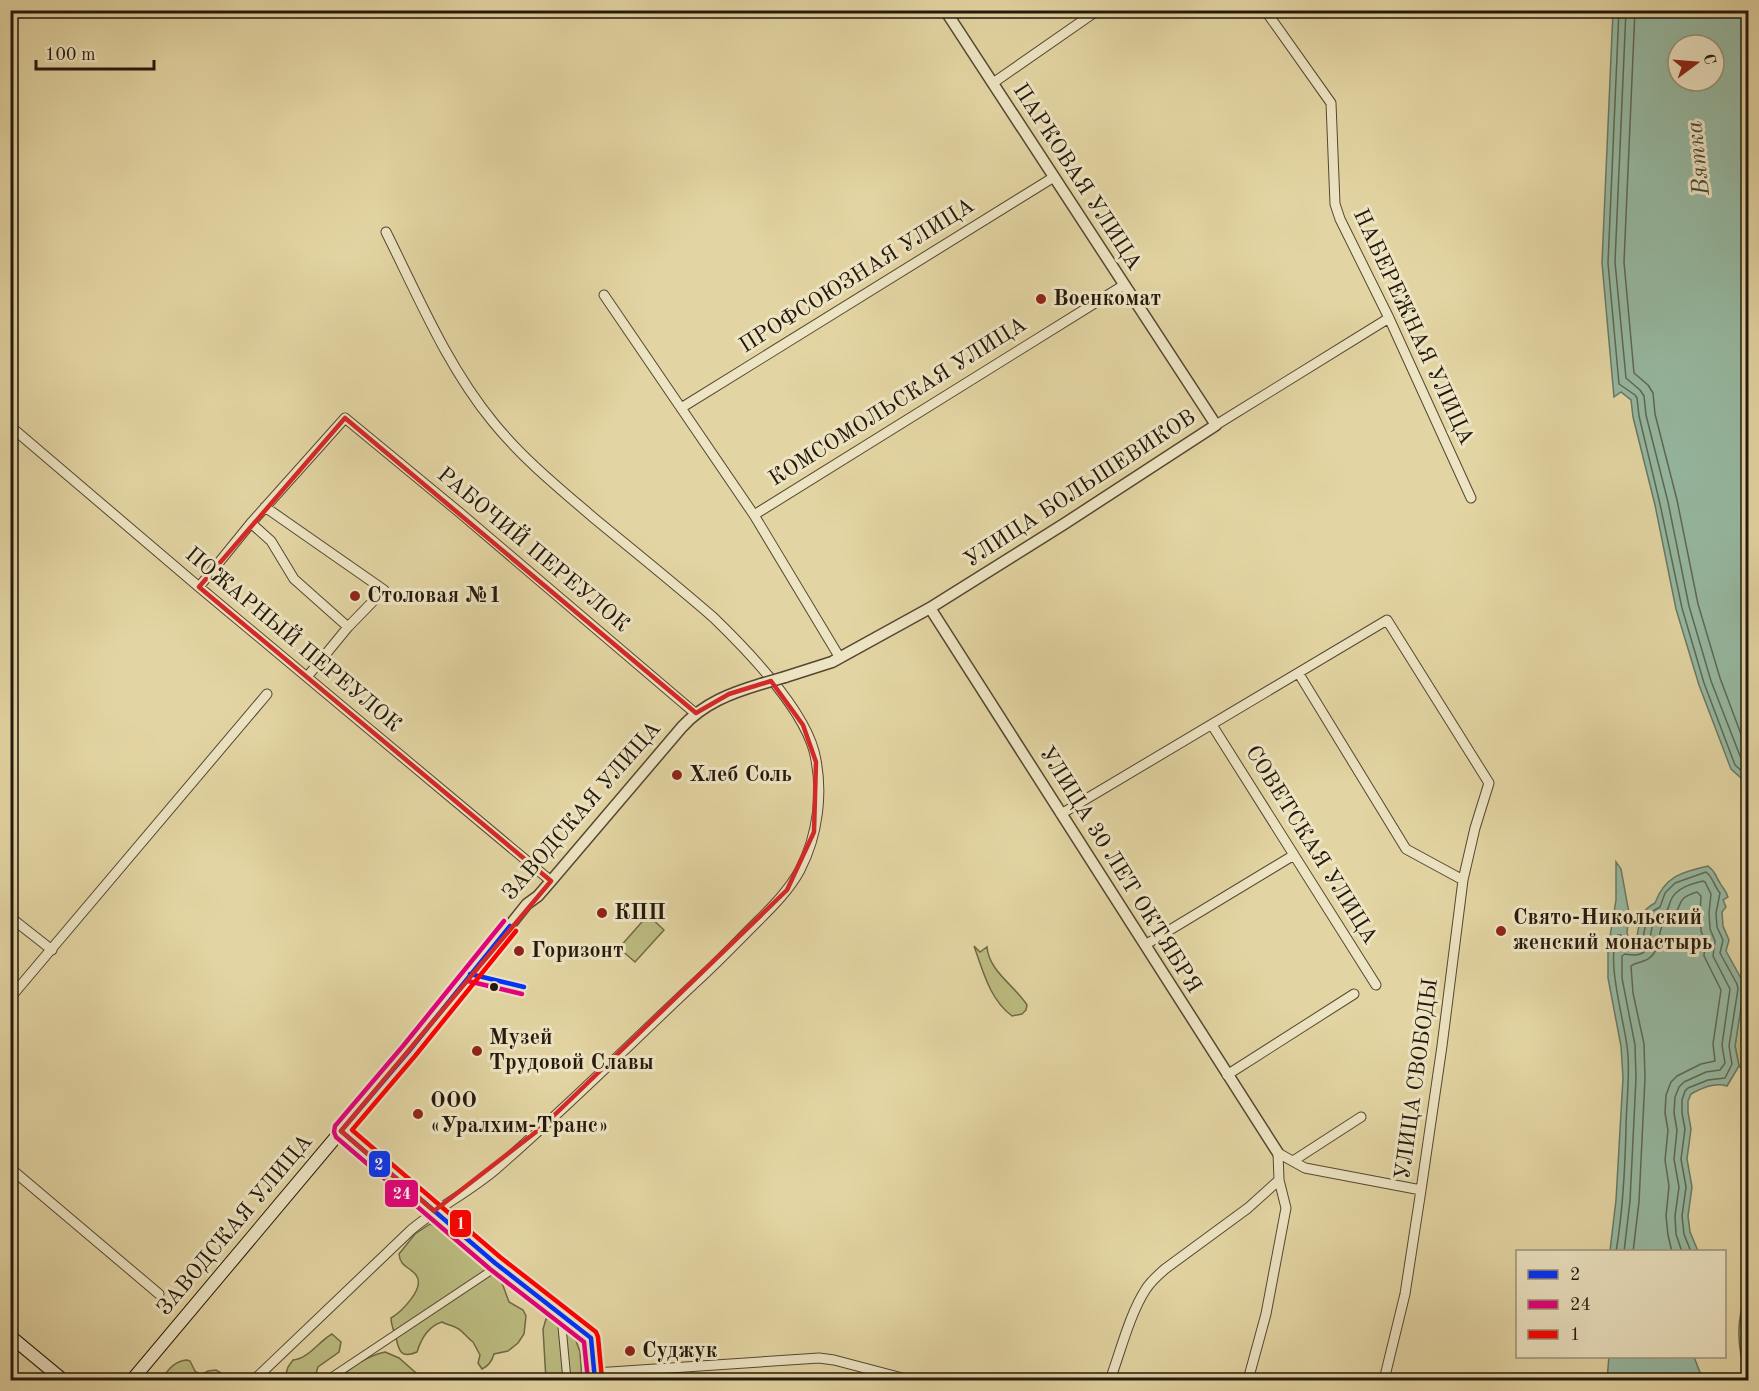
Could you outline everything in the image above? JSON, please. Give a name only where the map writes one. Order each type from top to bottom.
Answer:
[{"type":"main road","points":[[341,1131],[498,1266],[591,1338],[595,1377]]},
{"type":"main road","name":"ЗАВОДСКАЯ УЛИЦА","points":[[132,1380],[341,1131]]},
{"type":"main road","points":[[10,1336],[63,1380]]},
{"type":"street","name":"ПАРКОВАЯ УЛИЦА","points":[[945,10],[1216,425]]},
{"type":"street","points":[[993,83],[1098,10]]},
{"type":"street","name":"НАБЕРЕЖНАЯ УЛИЦА","points":[[1265,10],[1331,103],[1335,204],[1344,230],[1389,318],[1471,498]]},
{"type":"street","name":"ПРОФСОЮЗНАЯ УЛИЦА","points":[[681,408],[1054,177]]},
{"type":"street","points":[[255,1380],[411,1230],[437,1209],[493,1171],[530,1138],[715,965],[768,912],[793,881],[804,862],[818,811],[818,782],[814,751],[793,708],[714,618],[545,477],[517,450],[457,370],[386,232]]},
{"type":"street","name":"КОМСОМОЛЬСКАЯ УЛИЦА","points":[[754,515],[1124,285]]},
{"type":"street","points":[[604,295],[754,515],[840,657]]},
{"type":"street","name":"УЛИЦА БОЛЬШЕВИКОВ","points":[[761,684],[840,657],[930,608],[1216,425],[1389,318]]},
{"type":"street","name":"РАБОЧИЙ ПЕРЕУЛОК","points":[[266,507],[345,418],[696,713]]},
{"type":"street","name":"ПОЖАРНЫЙ ПЕРЕУЛОК","points":[[10,426],[551,881]]},
{"type":"street","points":[[199,587],[266,507],[384,590],[348,627],[307,677]]},
{"type":"street","points":[[251,523],[271,542],[294,579],[348,627]]},
{"type":"street","name":"УЛИЦА 30 ЛЕТ ОКТЯБРЯ","points":[[930,608],[1278,1153]]},
{"type":"street","name":"УЛИЦА СВОБОДЫ","points":[[1299,674],[1388,620],[1489,783],[1475,828],[1463,880],[1442,1046],[1405,1294],[1384,1380]]},
{"type":"street","points":[[1061,814],[1299,674],[1406,849],[1463,880]]},
{"type":"street","name":"ЗАВОДСКАЯ УЛИЦА","points":[[341,1131],[409,1051],[527,904],[538,896],[682,727],[709,704],[729,694],[761,684]]},
{"type":"street","points":[[10,998],[267,694]]},
{"type":"street","name":"СОВЕТСКАЯ УЛИЦА","points":[[1212,725],[1376,985]]},
{"type":"street","points":[[1145,945],[1294,855]]},
{"type":"street","points":[[10,917],[52,950]]},
{"type":"street","points":[[1227,1075],[1354,994]]},
{"type":"street","points":[[1293,1161],[1361,1117]]},
{"type":"street","points":[[1278,1153],[1305,1168],[1421,1190]]},
{"type":"street","points":[[1248,1380],[1266,1314],[1286,1208],[1279,1180],[1278,1153]]},
{"type":"street","points":[[10,1168],[159,1294]]},
{"type":"street","points":[[1110,1380],[1138,1304],[1155,1279],[1165,1269],[1248,1208],[1279,1180]]},
{"type":"street","points":[[327,1380],[498,1266]]},
{"type":"street","points":[[561,1316],[567,1380]]},
{"type":"street","points":[[595,1377],[819,1358],[910,1380]]},
{"type":"highlighted area","points":[[345,418],[696,713],[729,694],[771,681],[803,725],[816,762],[814,832],[787,890],[541,1128],[434,1211],[341,1131],[551,881],[199,587]]},
{"type":"green space","points":[[648,915],[664,930],[635,962],[619,948]]},
{"type":"green space","points":[[974,946],[980,952],[987,947],[997,971],[1027,1005],[1022,1014],[1012,1016],[998,1002],[988,984]]},
{"type":"green space","points":[[1747,1007],[1748,1088],[1745,1072],[1739,1066],[1735,1046],[1740,1011]]},
{"type":"green space","points":[[430,1224],[471,1249],[498,1272],[509,1302],[523,1310],[526,1316],[524,1334],[518,1343],[508,1351],[494,1354],[490,1363],[482,1369],[478,1363],[480,1355],[473,1342],[459,1329],[442,1322],[426,1334],[417,1352],[407,1355],[398,1347],[391,1318],[401,1311],[418,1286],[416,1275],[401,1262],[399,1254],[415,1234]]},
{"type":"green space","points":[[1748,1287],[1747,1380],[1739,1345],[1739,1323]]},
{"type":"green space","points":[[554,1318],[574,1335],[580,1352],[582,1380],[546,1380],[543,1329],[546,1319]]},
{"type":"green space","points":[[332,1334],[341,1342],[339,1352],[318,1367],[314,1380],[284,1380],[293,1360],[303,1357]]},
{"type":"green space","points":[[385,1352],[399,1358],[424,1380],[397,1380],[388,1377],[380,1380],[339,1380],[359,1363]]},
{"type":"green space","points":[[187,1360],[201,1375],[216,1370],[221,1373],[222,1378],[220,1380],[162,1380],[172,1367]]},
{"type":"water","name":"Вятка","points":[[1613,11],[1748,11],[1748,793],[1741,778],[1731,769],[1699,685],[1676,609],[1631,400],[1621,392],[1614,397],[1602,263]]},
{"type":"water","points":[[1616,862],[1621,869],[1629,913],[1627,933],[1630,942],[1636,941],[1645,910],[1655,903],[1669,881],[1682,873],[1708,866],[1728,897],[1723,900],[1726,907],[1722,912],[1723,926],[1729,940],[1726,951],[1743,982],[1744,989],[1735,1046],[1739,1066],[1727,1086],[1713,1085],[1704,1088],[1691,1094],[1688,1101],[1691,1129],[1687,1159],[1692,1187],[1688,1216],[1690,1232],[1698,1250],[1610,1250],[1616,1200],[1623,1078],[1621,1046],[1608,978],[1608,948],[1616,900]]},
{"type":"water","points":[[1609,1358],[1694,1358],[1703,1380],[1607,1380]]},
{"type":"transit line","name":"24","points":[[504,921],[335,1126],[334,1132],[336,1137],[490,1269],[584,1342],[588,1380]]},
{"type":"transit line","name":"2","points":[[510,926],[341,1131],[495,1263],[591,1338],[595,1380]]},
{"type":"transit line","name":"1","points":[[516,931],[352,1130],[500,1257],[596,1332],[602,1379]]},
{"type":"transit line","name":"2","points":[[470,974],[524,987]]},
{"type":"transit line","name":"24","points":[[468,981],[522,994]]},
{"type":"place","name":"Военкомат","points":[[1041,299]]},
{"type":"place","name":"Столовая №1","points":[[355,596]]},
{"type":"place","name":"Хлеб Соль","points":[[677,775]]},
{"type":"place","name":"КПП","points":[[602,913]]},
{"type":"place","name":"Свято-Никольский женский монастырь","points":[[1501,931]]},
{"type":"place","name":"Горизонт","points":[[519,951]]},
{"type":"place","name":"Музей Трудовой Славы","points":[[477,1051]]},
{"type":"place","name":"ООО «Уралхим-Транс»","points":[[418,1114]]},
{"type":"place","name":"Суджук","points":[[630,1351]]}]
